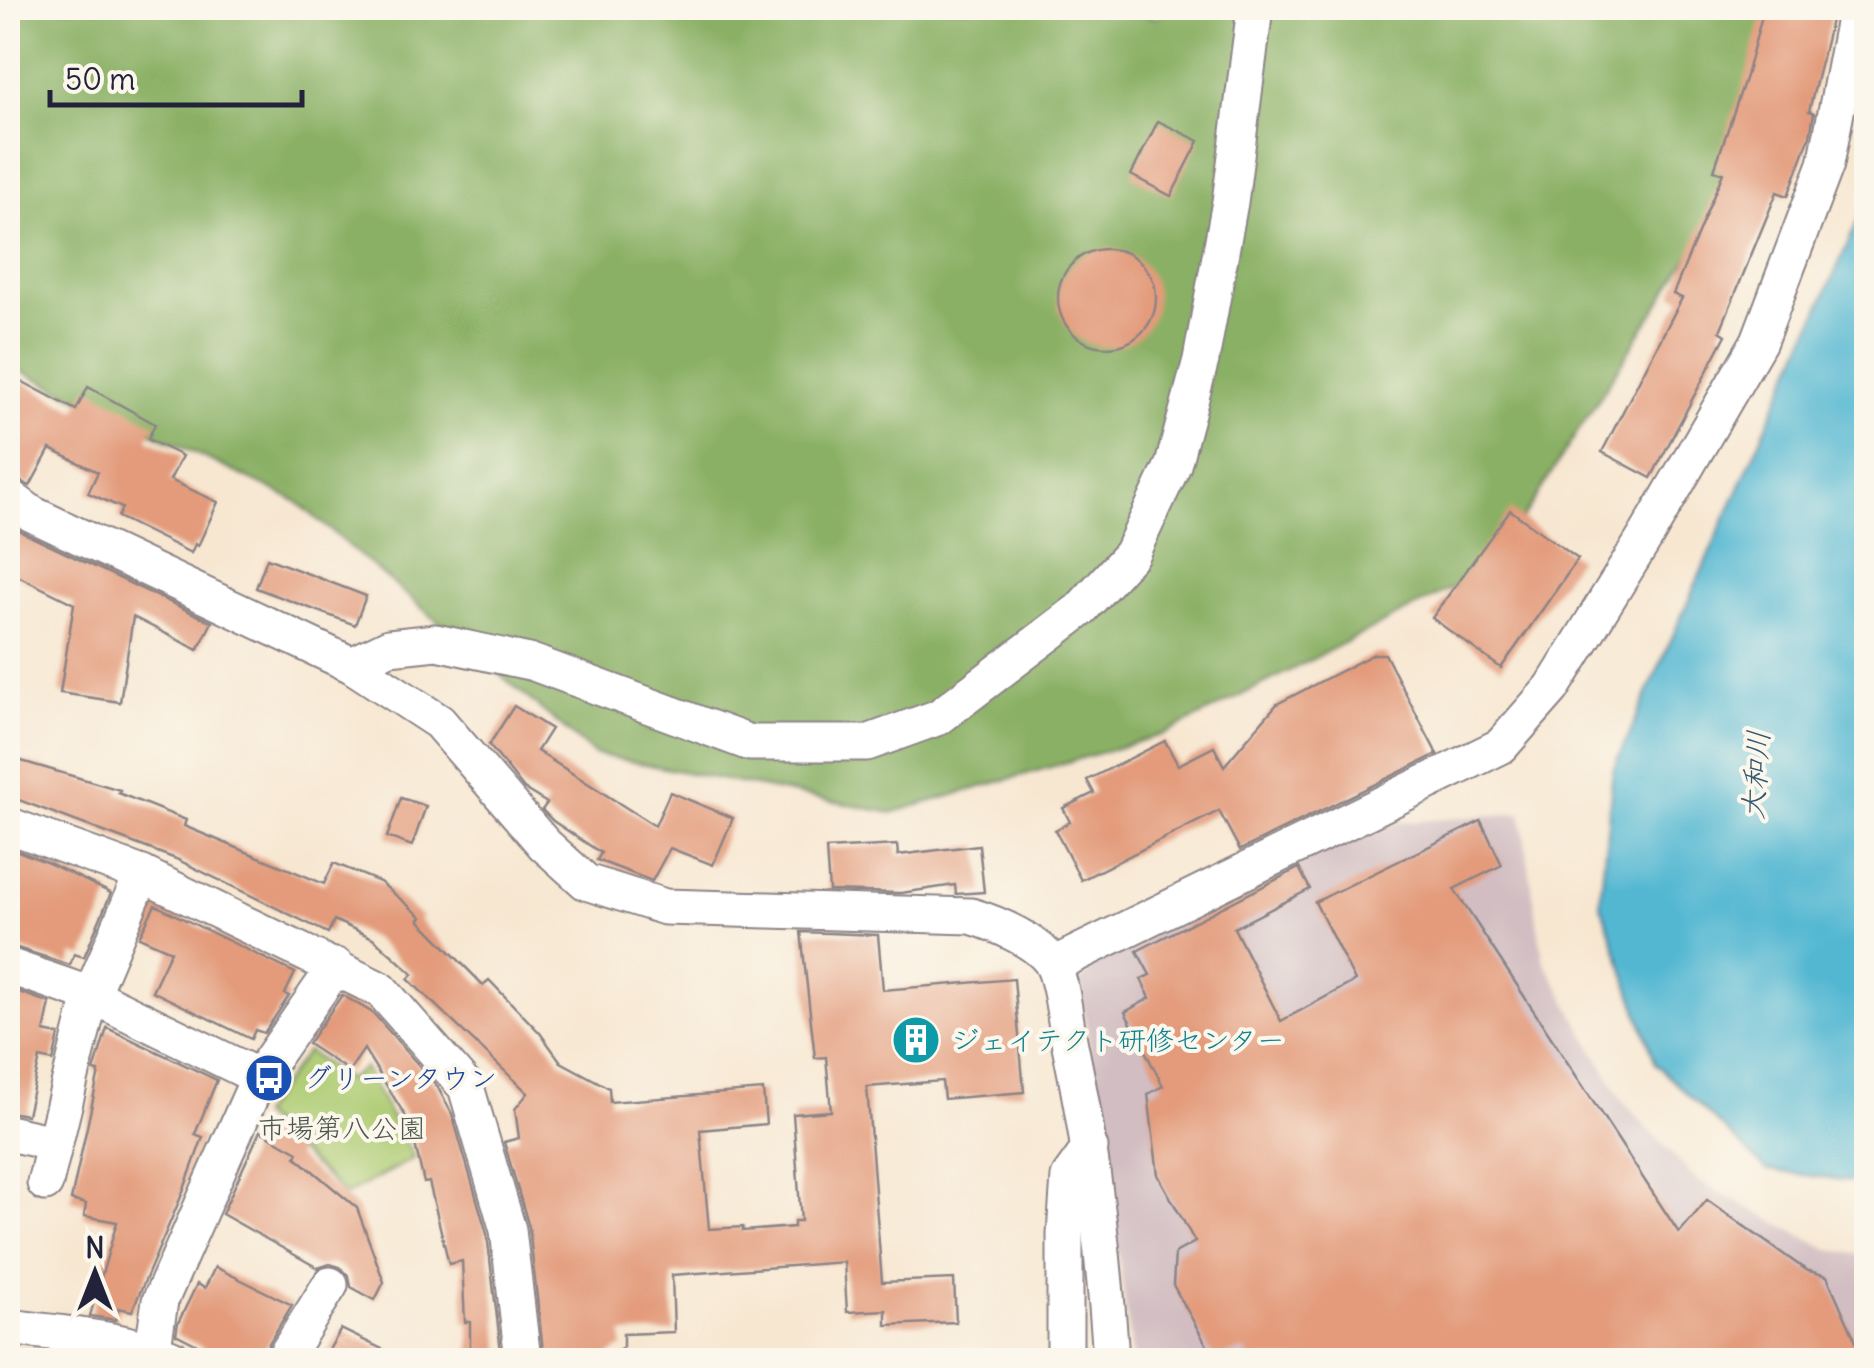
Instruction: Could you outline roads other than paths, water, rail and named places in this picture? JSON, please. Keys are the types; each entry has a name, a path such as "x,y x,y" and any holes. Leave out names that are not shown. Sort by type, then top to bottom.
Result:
{"street":[{"path":"352,665 389,647 436,642 534,663 750,742 867,742 939,718 1080,610 1130,554 1173,465 1201,360 1224,237 1255,8"},
{"path":"1053,964 1501,746 1552,688 1759,341 1826,164 1856,8"},
{"path":"8,496 32,514 352,665 439,722 544,844 586,882 665,907 971,916 996,923 1027,942 1053,964 1090,1148 1102,1230 1111,1360"},
{"path":"8,825 142,874 381,990 466,1087 508,1230 523,1360"},
{"path":"45,1183 91,995 142,874"},
{"path":"8,966 91,995 258,1077"},
{"path":"8,1328 65,1333 159,1356 160,1301 258,1077 336,966"},
{"path":"8,1132 54,1143"},
{"path":"1065,1360 1065,1234 1070,1178 1090,1148"},
{"path":"284,1360 330,1285"}],"water":[{"name":"大和川","path":"1866,203 1866,1183 1767,1170 1656,1064 1600,902 1613,770"}],"place":[{"name":"ジェイテクト研修センター","path":"916,1040"},
{"name":"グリーンタウン","path":"269,1078"}],"park label":[{"name":"市場第八公園","path":"342,1128"}]}
